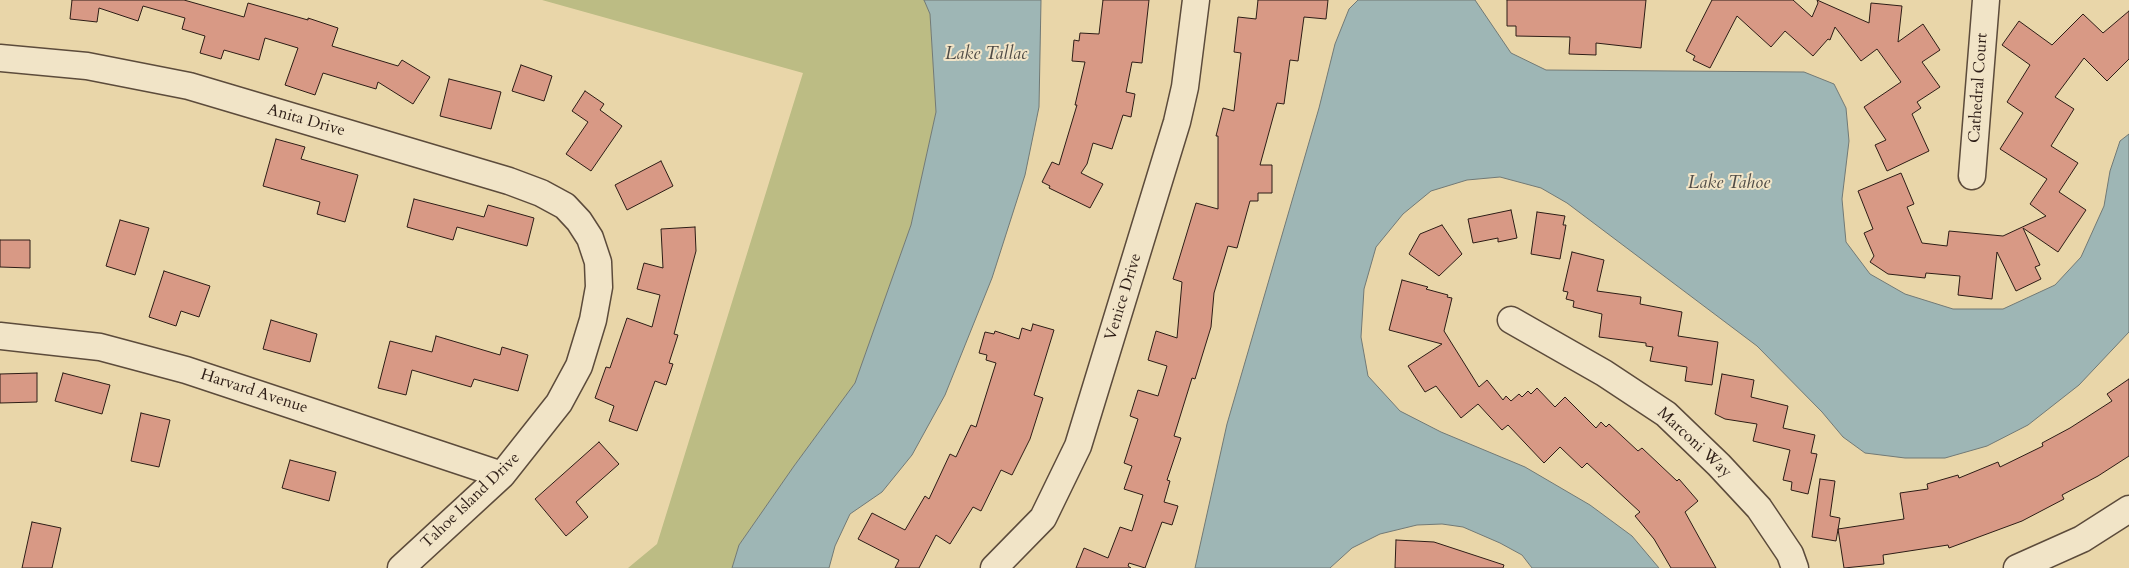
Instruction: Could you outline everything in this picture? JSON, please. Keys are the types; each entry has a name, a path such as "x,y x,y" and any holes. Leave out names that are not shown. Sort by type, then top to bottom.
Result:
{"street":[{"name":"Venice Drive","path":"994,568 1043,518 1078,446 1177,122 1185,87 1196,0"},
{"name":"Cathedral Court","path":"1972,176 1986,0"},
{"name":"Anita Drive","path":"0,58 87,66 189,86 510,181 541,193 565,206 579,221 590,238"},
{"name":"Tahoe Island Drive","path":"401,568 502,475 559,403 578,366 593,320 598,287 598,262 590,238"},
{"name":"Marconi Way","path":"1511,320 1604,373 1666,414 1720,465 1759,508 1790,554 1795,568"},
{"name":"Harvard Avenue","path":"0,336 100,347 186,370 502,475"},
{"path":"2017,568 2082,539 2129,509"}],"green space":[{"path":"542,0 924,0 930,14 936,112 911,225 855,383 739,545 732,568 628,568 657,544 803,73"}],"water":[{"name":"Lake Tallac","path":"924,0 1041,0 1039,107 1025,175 992,278 945,395 912,455 882,492 850,514 835,546 829,568 732,568 739,545 855,383 911,225 936,112 930,14"},
{"name":"Lake Tahoe","path":"1358,0 1475,0 1511,53 1546,70 1804,72 1834,84 1846,108 1849,141 1842,199 1846,242 1870,274 1905,294 1953,309 2003,309 2055,285 2081,257 2104,206 2110,171 2120,141 2129,134 2129,332 2079,385 2028,425 1987,446 1945,458 1905,458 1865,453 1843,437 1822,412 1757,346 1567,203 1541,188 1500,177 1467,180 1431,191 1403,214 1376,247 1364,289 1361,337 1368,376 1400,411 1441,432 1525,467 1590,505 1632,536 1659,568 1532,568 1522,555 1500,543 1463,527 1442,524 1417,525 1380,534 1352,548 1330,568 1195,568 1227,424 1319,108 1335,44 1349,9"}],"building":[{"path":"72,0 184,0 244,17 248,3 308,20 308,18 338,28 332,46 398,66 402,60 430,77 413,104 378,82 376,89 323,73 315,95 285,85 298,48 265,38 259,60 224,50 221,59 200,53 205,36 182,29 185,18 143,6 138,21 99,8 97,22 70,19"},
{"path":"1103,0 1149,0 1142,63 1132,62 1126,92 1135,94 1131,117 1123,115 1112,149 1093,143 1087,164 1081,173 1103,184 1090,208 1049,188 1050,186 1042,182 1052,162 1059,165 1077,105 1075,105 1085,62 1072,61 1074,40 1079,41 1080,33 1099,34"},
{"path":"1258,0 1328,0 1326,19 1304,17 1298,61 1290,60 1284,104 1277,103 1260,165 1272,165 1272,193 1258,193 1258,201 1250,201 1237,248 1228,246 1214,293 1211,327 1195,379 1192,378 1174,436 1181,438 1167,480 1170,481 1164,502 1178,506 1172,525 1162,522 1145,568 1129,563 1128,566 1131,568 1076,568 1084,548 1108,558 1120,527 1132,531 1143,495 1124,489 1132,466 1124,463 1138,419 1130,416 1138,390 1158,396 1167,366 1148,360 1156,331 1177,338 1182,282 1173,279 1196,203 1218,209 1218,136 1216,136 1223,108 1234,111 1241,53 1234,52 1238,17 1256,19"},
{"path":"1507,0 1646,0 1641,48 1596,43 1596,55 1569,54 1570,37 1516,36 1516,26 1507,26"},
{"path":"1712,0 1793,0 1812,17 1818,3 1817,0 1869,23 1871,3 1902,6 1898,42 1923,24 1940,50 1922,62 1940,87 1917,102 1921,108 1912,114 1929,151 1887,171 1875,145 1886,140 1864,107 1901,82 1877,49 1861,61 1835,27 1830,40 1828,39 1813,56 1785,31 1771,47 1737,16 1710,68 1693,60 1695,56 1686,51"},
{"path":"2129,11 2129,59 2107,81 2084,58 2055,97 2074,109 2051,146 2078,163 2059,192 2086,210 2058,252 2023,228 2040,265 2035,267 2041,279 2016,291 1997,252 1992,299 1958,295 1960,276 1926,273 1925,278 1888,274 1870,262 1874,256 1864,233 1873,229 1858,191 1901,173 1914,204 1907,207 1922,243 1947,246 1949,231 2003,236 2046,216 2030,204 2047,179 2000,149 2023,113 2007,102 2030,65 2002,45 2019,21 2052,45 2083,14 2103,33"},
{"path":"521,65 552,76 544,101 512,91"},
{"path":"449,79 501,92 491,129 440,116"},
{"path":"585,91 604,104 600,110 622,126 591,171 566,154 588,122 572,111"},
{"path":"276,139 305,147 301,159 358,175 345,222 317,214 320,202 263,186"},
{"path":"661,161 673,186 627,210 615,185"},
{"path":"414,199 484,217 488,205 534,218 527,246 457,227 453,240 407,227"},
{"path":"1511,210 1517,238 1498,242 1498,238 1473,243 1468,219"},
{"path":"1537,212 1565,216 1563,225 1566,225 1560,259 1531,254"},
{"path":"120,220 149,228 135,275 106,266"},
{"path":"1442,225 1462,254 1439,276 1409,254 1420,234"},
{"path":"695,227 696,251 674,334 678,335 669,363 673,364 666,385 655,381 637,431 609,421 614,406 595,398 606,367 610,368 627,318 652,327 660,295 637,289 644,263 663,268 661,229"},
{"path":"0,240 30,240 30,268 0,267"},
{"path":"1572,252 1604,260 1597,291 1641,297 1640,304 1682,312 1678,336 1718,342 1712,385 1685,381 1687,367 1650,361 1653,347 1646,346 1646,343 1599,337 1602,314 1573,307 1574,301 1566,299 1568,292 1563,291"},
{"path":"164,271 210,286 199,317 181,311 176,326 149,317"},
{"path":"1402,280 1428,287 1426,289 1448,295 1447,297 1452,298 1444,331 1479,387 1487,380 1503,400 1506,396 1511,401 1519,394 1522,397 1528,391 1531,394 1537,388 1555,407 1565,397 1596,428 1601,422 1606,427 1609,424 1638,451 1642,448 1677,481 1679,479 1698,501 1685,512 1716,568 1671,568 1654,539 1635,516 1640,512 1587,463 1582,468 1560,447 1544,463 1508,425 1502,430 1478,404 1461,418 1436,386 1425,392 1408,366 1442,344 1389,330"},
{"path":"271,320 317,334 310,362 263,349"},
{"path":"1033,324 1054,330 1034,395 1043,398 1030,439 1012,475 1001,470 981,511 973,507 950,544 936,535 919,568 895,568 899,560 858,539 872,513 905,530 925,496 929,499 950,454 956,457 971,425 976,427 996,363 986,360 987,355 979,353 985,332 994,334 995,331 1019,339 1022,328 1031,331"},
{"path":"436,336 500,355 502,347 528,355 518,391 474,379 471,387 412,370 406,395 378,388 390,341 432,352"},
{"path":"37,373 37,402 0,403 0,374"},
{"path":"63,373 110,385 102,414 55,401"},
{"path":"1722,374 1754,380 1751,397 1788,406 1783,428 1815,435 1811,453 1817,454 1808,494 1791,490 1792,482 1783,480 1790,450 1753,441 1757,424 1725,419 1715,414"},
{"path":"2129,379 2129,456 2098,476 2062,495 2064,499 2022,521 1949,548 1948,545 1883,555 1884,564 1844,568 1838,529 1904,519 1900,493 1928,489 1927,484 1958,475 1959,478 1998,462 2000,467 2043,446 2042,443 2070,428 2112,401 2107,394"},
{"path":"141,413 170,420 159,467 131,461"},
{"path":"599,442 619,464 576,502 588,517 566,536 535,499"},
{"path":"290,460 336,472 329,501 282,488"},
{"path":"1820,479 1835,481 1830,516 1840,518 1836,541 1812,537"},
{"path":"32,522 61,528 52,568 22,568"},
{"path":"1396,540 1434,542 1504,565 1503,568 1395,568"}]}
